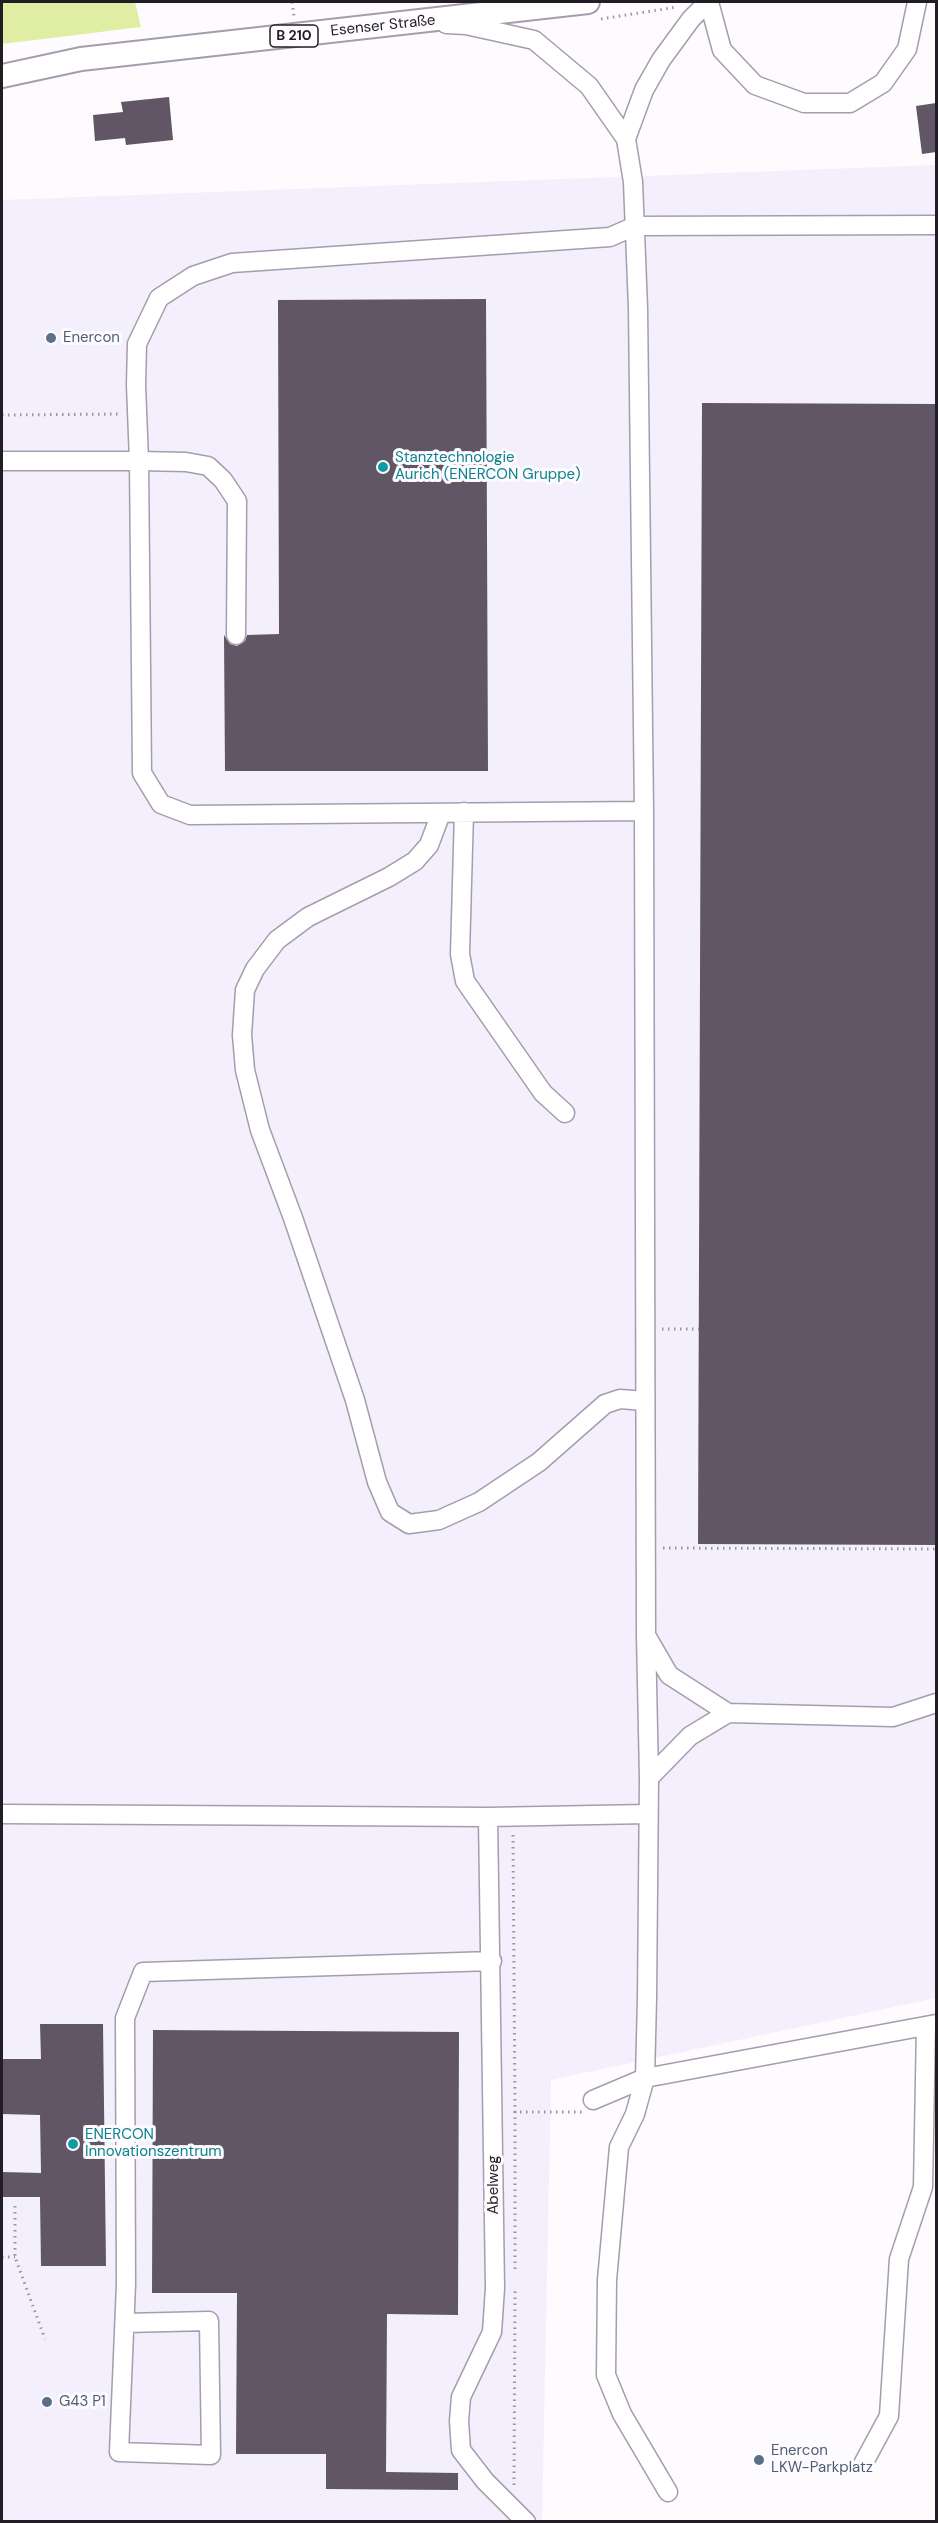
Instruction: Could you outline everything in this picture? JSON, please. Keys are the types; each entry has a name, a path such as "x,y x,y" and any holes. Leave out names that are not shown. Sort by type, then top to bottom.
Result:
{"main road":[{"name":"Esenser Straße","path":"2,76 81,59 588,2"}],"street":[{"path":"626,139 644,90 660,60 691,19 709,2 722,50 755,85 804,104 850,103 883,83 907,49 917,2"},
{"path":"412,23 466,25 534,40 589,86 626,139 633,182 638,308 645,811 645,1401 649,1778 645,2078 635,2114 619,2147 607,2280 606,2375 622,2414 668,2493"},
{"path":"645,811 190,815 161,804 142,773 137,414 137,344 159,298 193,276 232,263 610,237 635,226 936,225"},
{"path":"2,461 139,461 208,465 223,480 237,501 236,635"},
{"path":"441,813 429,845 415,861 389,877 308,917 277,940 255,969 245,990 242,1035 245,1070 260,1130 294,1218 355,1400 377,1482 390,1512 409,1524 440,1520 479,1502 539,1462 605,1404 620,1399 645,1401"},
{"path":"464,813 460,954 465,981 543,1093 564,1113"},
{"path":"646,1635 669,1675 728,1713 893,1718 936,1703"},
{"path":"649,1778 690,1736 728,1713"},
{"path":"2,1814 488,1817 647,1814"},
{"name":"Abelweg","path":"488,1817 492,1961 495,2277 492,2332 461,2397 459,2421 461,2450 520,2516"},
{"path":"125,2323 209,2321 211,2455 119,2452 125,2323 125,2018 143,1972 492,1961"},
{"path":"593,2100 645,2078 931,2025 923,2187 899,2259 889,2416 863,2464"}],"path":[{"path":"2,415 137,414"},
{"path":"645,1329 699,1329"},
{"path":"646,1547 936,1549"},
{"path":"513,1816 515,2276"},
{"path":"515,2112 580,2114 593,2100"},
{"path":"15,2206 15,2257 45,2339"},
{"path":"2,2257 15,2257"},
{"path":"515,2288 520,2516"}],"shaded area":[{"path":"936,165 936,1998 551,2080 542,2521 2,2521 2,200"}],"green space":[{"path":"2,2 135,2 141,27 2,44"}],"building":[{"path":"169,97 173,140 126,145 125,138 95,141 93,115 123,112 121,102"},
{"path":"936,103 936,152 922,154 916,106"},
{"name":"Stanztechnologie Aurich (ENERCON Gruppe)","path":"486,299 488,771 225,771 224,635 230,644 237,646 245,641 247,635 279,634 278,300"},
{"path":"702,403 936,404 936,1545 698,1544"},
{"name":"ENERCON Innovationszentrum","path":"40,2024 103,2024 106,2266 41,2266 40,2197 2,2197 2,2172 41,2173 40,2115 2,2114 2,2059 41,2059"},
{"path":"153,2030 459,2032 458,2315 387,2314 386,2472 458,2473 458,2490 326,2489 326,2454 236,2454 237,2293 152,2293"}],"place":[{"name":"Enercon","path":"51,338"},
{"name":"Stanztechnologie Aurich (ENERCON Gruppe)","path":"383,467"},
{"name":"ENERCON Innovationszentrum","path":"73,2144"},
{"name":"G43 P1","path":"47,2402"},
{"name":"Enercon LKW-Parkplatz","path":"759,2460"}]}
